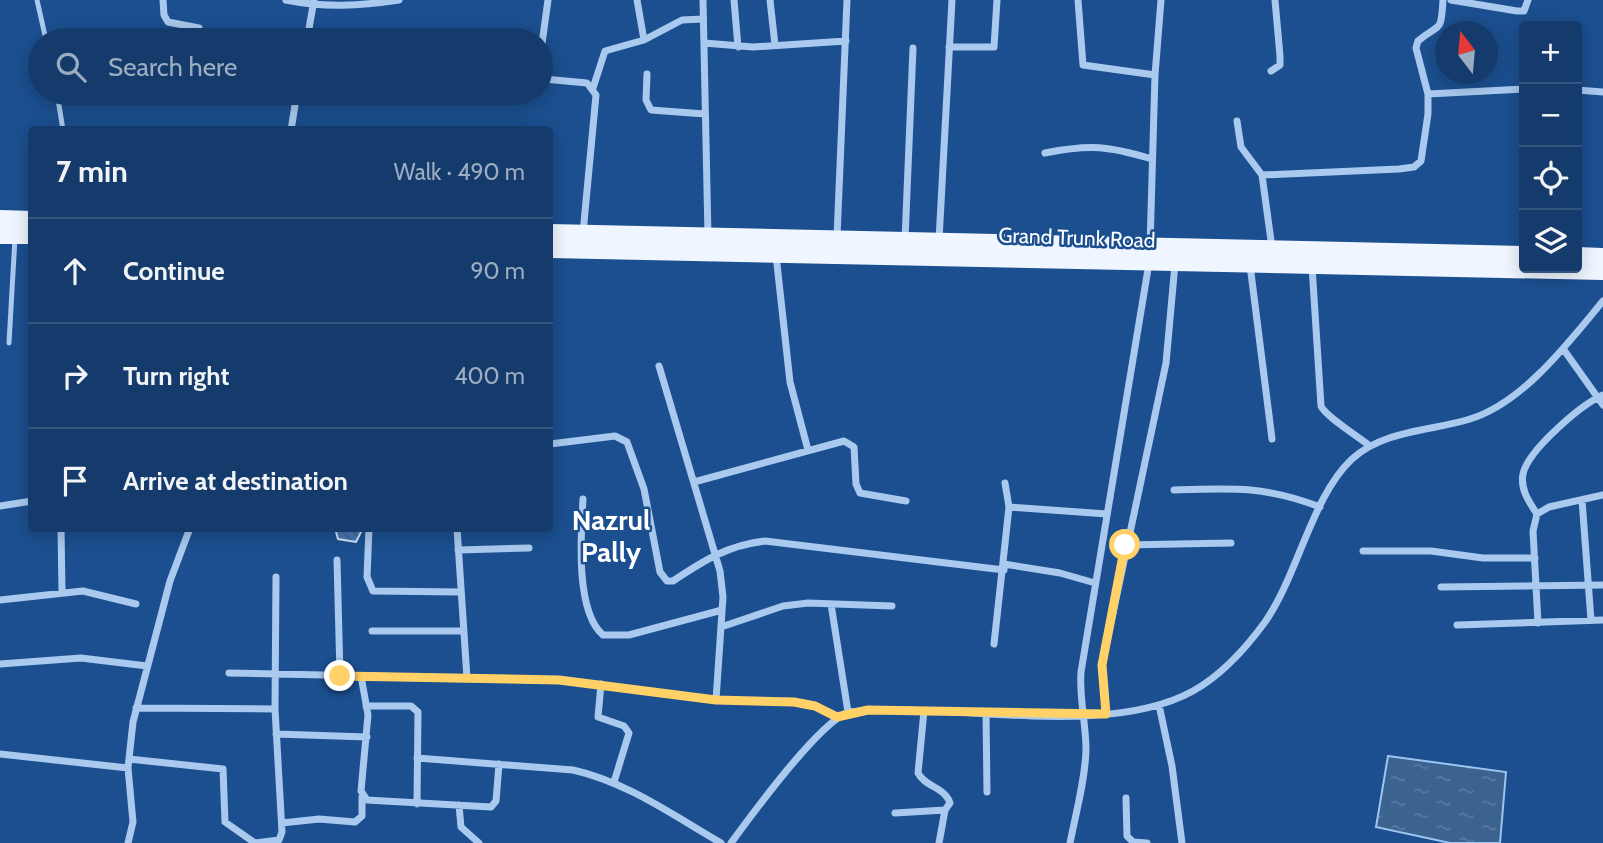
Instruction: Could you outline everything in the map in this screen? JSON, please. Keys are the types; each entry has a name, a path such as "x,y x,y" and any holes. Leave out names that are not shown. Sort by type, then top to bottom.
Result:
{"main road":[{"path":"0,219 28,220"},
{"name":"Grand Trunk Road","path":"553,233 939,242 1149,255 1175,264 1603,271"},
{"name":"Grand Trunk Road","path":"553,249 1149,255 1272,249 1519,255"},
{"path":"1582,257 1603,257"}],"street":[{"path":"163,0 164,15 168,22 199,28"},
{"path":"286,0 352,7 399,0"},
{"path":"544,28 548,0"},
{"path":"637,0 644,40"},
{"path":"703,0 708,236"},
{"path":"734,0 738,47"},
{"path":"770,0 775,45"},
{"path":"837,239 847,0"},
{"path":"939,242 952,0"},
{"path":"949,47 994,47 997,0"},
{"path":"1078,0 1083,65 1155,75"},
{"path":"1070,843 1084,774 1086,747 1081,672 1149,255 1155,75 1161,0"},
{"path":"1271,71 1280,65 1275,0"},
{"path":"1262,175 1414,167 1421,161 1427,94 1416,48 1418,41 1437,31 1441,25 1443,0"},
{"path":"1451,0 1517,11 1524,10 1528,0"},
{"path":"309,28 314,3"},
{"path":"593,88 605,51 644,40 682,20 704,19"},
{"path":"704,43 738,47 846,41"},
{"path":"905,241 912,48"},
{"path":"647,74 646,100 651,110 705,114"},
{"path":"553,80 587,83 596,95 583,234"},
{"path":"1427,94 1519,89"},
{"path":"1582,90 1603,92"},
{"path":"292,126 295,105"},
{"path":"1237,121 1241,147 1262,175 1272,249"},
{"path":"1045,153 1082,146 1107,146 1152,159"},
{"path":"776,252 790,382 808,450"},
{"path":"1106,714 1102,665 1125,545 1166,363 1175,264"},
{"path":"1250,265 1272,439"},
{"path":"1312,266 1321,406 1328,417 1349,428 1370,446"},
{"path":"731,843 759,804 837,717 848,712 924,711 1083,716 1159,705 1194,691 1230,664 1266,621 1337,476 1370,446 1410,432 1471,419 1490,411 1564,349 1603,301"},
{"path":"1564,349 1601,396 1603,405"},
{"path":"659,366 716,553 722,610 716,700"},
{"path":"1537,513 1523,487 1526,464 1569,417 1601,396"},
{"path":"553,444 615,436 627,442 644,489 663,578 673,581 716,553 740,544 790,541 1060,573 1095,583"},
{"path":"694,482 837,442 850,443 856,455 856,489 860,493 906,501"},
{"path":"993,644 1009,507 1006,483"},
{"path":"1174,490 1242,488 1272,491 1320,507"},
{"path":"1538,623 1533,521 1537,513 1549,507 1603,495"},
{"path":"583,499 581,546 586,596 596,629 603,635 629,635 722,610"},
{"path":"1582,500 1591,620"},
{"path":"0,506 28,502"},
{"path":"1009,507 1107,514"},
{"path":"61,532 62,592"},
{"path":"128,843 133,822 129,763 136,708 170,581 188,532"},
{"path":"369,532 367,577 373,591 460,592"},
{"path":"457,532 467,678"},
{"path":"1125,545 1231,543"},
{"path":"458,550 528,548"},
{"path":"1363,551 1431,551 1483,558 1535,558"},
{"path":"337,559 340,676"},
{"path":"0,754 223,769 225,822 255,843 279,840 282,824 275,709 276,577"},
{"path":"1441,587 1536,588 1603,585"},
{"path":"0,600 83,591 136,604"},
{"path":"831,604 848,712"},
{"path":"721,627 783,606 892,606"},
{"path":"1457,625 1603,620"},
{"path":"372,631 463,631"},
{"path":"0,664 81,658 147,666"},
{"path":"229,673 601,684 716,700 794,702 815,706 837,717"},
{"path":"282,824 319,819 355,822 362,816 367,737 366,706 360,676"},
{"path":"601,684 598,717 624,726 629,733 614,782"},
{"path":"1159,705 1172,766 1181,843"},
{"path":"366,706 416,707 419,722 417,804"},
{"path":"136,708 275,709"},
{"path":"895,813 944,810 949,807 949,798 921,779 918,773 924,711"},
{"path":"986,713 987,792"},
{"path":"276,734 367,737"},
{"path":"417,758 573,770 614,782 722,843"},
{"path":"362,797 374,801 417,804 494,805 499,764"},
{"path":"1126,798 1127,836 1133,842 1147,843"},
{"path":"459,805 461,827 480,843"},
{"path":"939,843 944,810"}],"lane":[{"path":"37,0 43,28"},
{"path":"59,105 62,126"},
{"path":"9,343 16,235"}],"water":[{"path":"1388,756 1506,772 1500,843 1450,843 1376,827"}],"building":[{"path":"336,532 361,532 356,542 338,539"}],"district":[{"name":"Nazrul Pally","path":"611,536"}],"route":[{"path":"340,676 559,680 648,689 716,700 794,702 815,706 837,717 848,712 868,710 1083,716 1106,714 1102,665 1125,545"}]}
